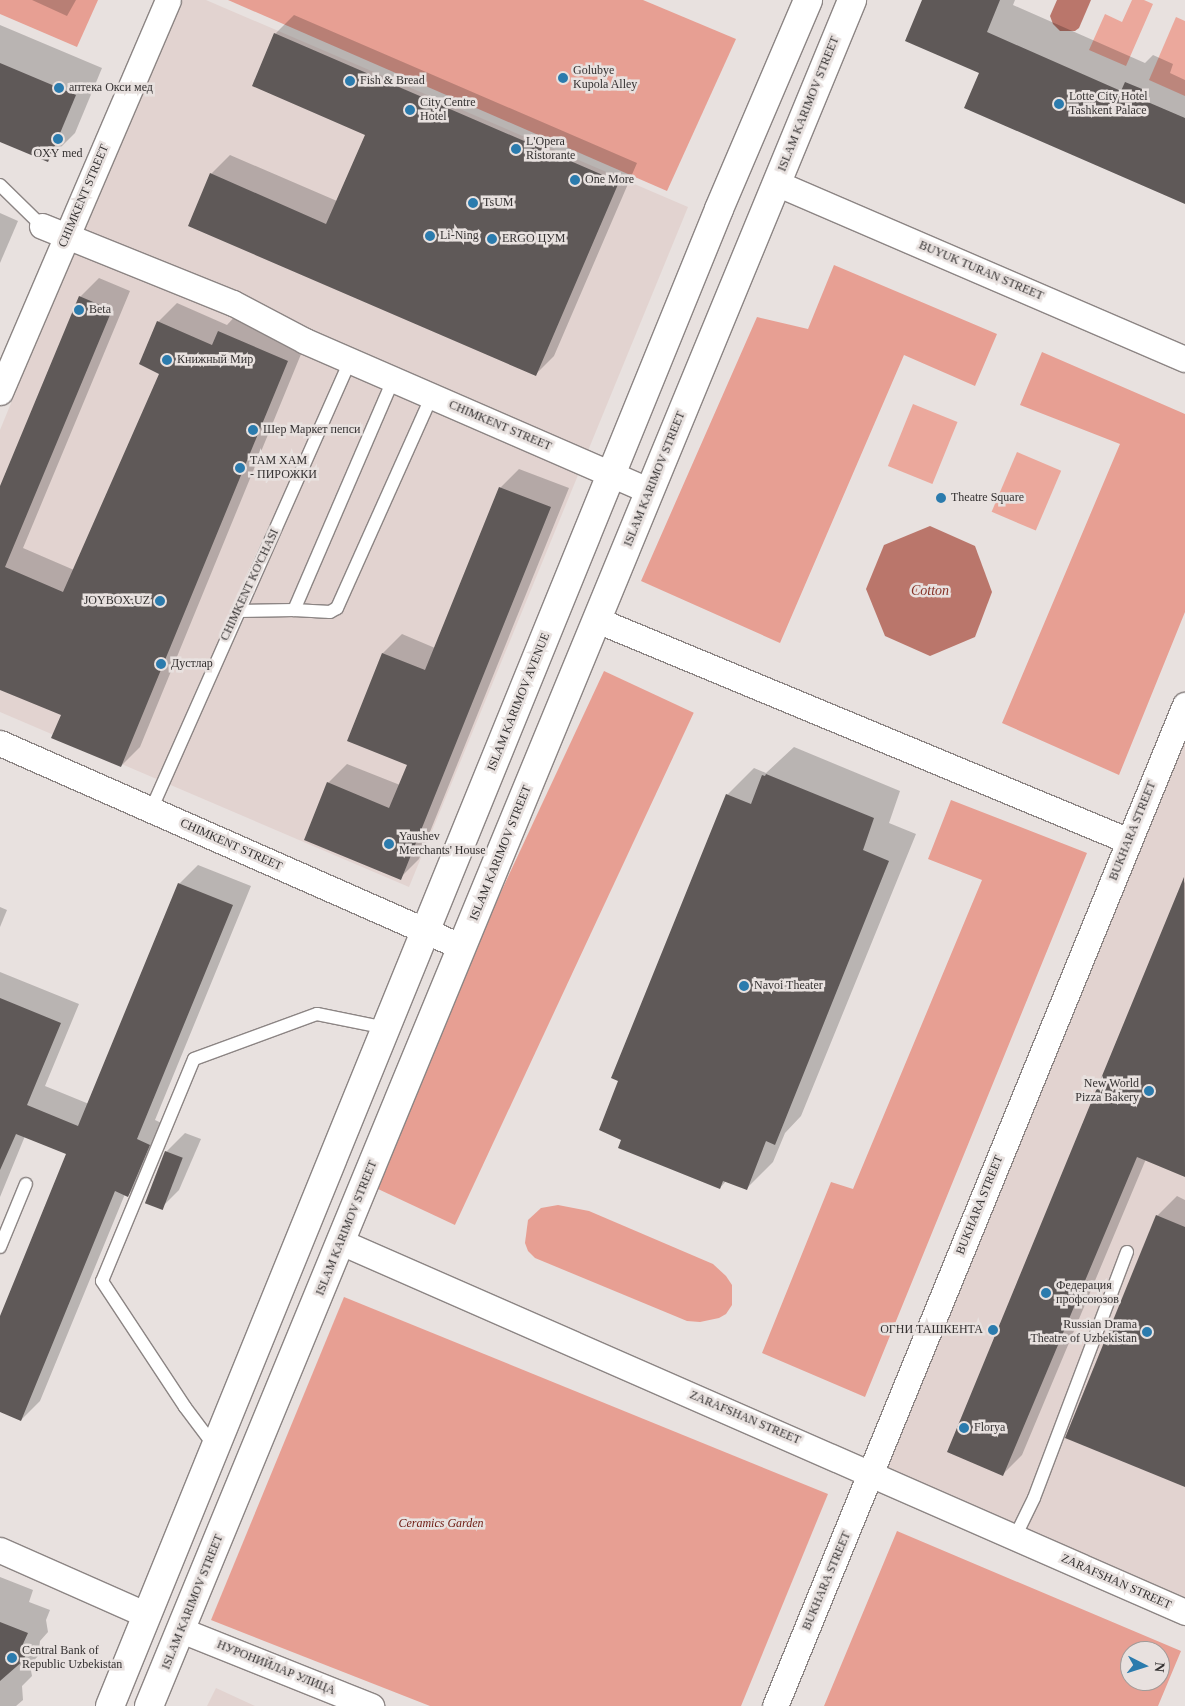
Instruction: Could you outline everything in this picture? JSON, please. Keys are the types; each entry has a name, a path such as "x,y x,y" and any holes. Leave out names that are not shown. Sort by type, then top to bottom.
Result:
{"main road":[{"path":"612,474 719,209 808,0"},
{"name":"ISLAM KARIMOV STREET","path":"149,1706 852,0"},
{"name":"ISLAM KARIMOV AVENUE","path":"426,931 612,474"},
{"path":"110,1706 426,931"},
{"name":"ZARAFSHAN STREET","path":"305,1227 341,1242"}],"street":[{"name":"CHIMKENT STREET","path":"0,392 168,0"},
{"name":"BUYUK TURAN STREET","path":"776,183 1185,359"},
{"name":"CHIMKENT STREET","path":"42,226 232,303 350,361 650,491"},
{"path":"597,620 1128,841"},
{"name":"BUKHARA STREET","path":"775,1706 1185,705"},
{"name":"CHIMKENT STREET","path":"0,744 462,947"},
{"name":"ZARAFSHAN STREET","path":"341,1242 1185,1612"},
{"path":"0,1550 147,1615"},
{"name":"НУРОНИЙЛАР УЛИЦА","path":"181,1630 371,1706"}],"lane":[{"path":"0,185 42,226"},
{"name":"CHIMKENT KO'CHASI","path":"151,810 238,611 305,467 350,361"},
{"path":"294,610 393,380"},
{"path":"238,611 294,610 330,612 337,608 432,396"},
{"path":"216,1447 185,1406 102,1281 194,1059 316,1014 386,1028"},
{"path":"0,1247 26,1184"},
{"path":"1015,1537 1034,1498 1126,1252"}],"shaded area":[{"path":"176,0 206,0 688,207 409,887 0,712 0,430"},
{"path":"1132,0 1144,0 1153,4 1126,66 1089,50 1105,14 1122,22"},
{"path":"1176,17 1185,21 1185,96 1149,80"},
{"path":"913,404 958,422 932,484 888,466"},
{"path":"1017,452 1061,471 1036,531 992,512"},
{"path":"1185,705 1185,1612 871,1473"},
{"path":"216,1688 255,1706 207,1706"}],"green space":[{"path":"0,0 98,0 77,47 0,14"},
{"name":"Golubye Kupola Alley","path":"228,0 643,0 736,39 667,191"},
{"path":"834,265 997,334 975,386 904,355 780,643 641,581 757,317 808,329"},
{"path":"1042,352 1185,414 1185,612 1119,775 1002,723 1120,444 1020,405"},
{"path":"604,671 694,713 455,1225 365,1183"},
{"path":"951,800 1087,853 865,1397 762,1353 831,1182 853,1189 982,880 928,859"},
{"path":"558,1205 589,1211 713,1264 726,1276 732,1285 732,1305 726,1314 719,1318 700,1322 687,1321 535,1258 528,1251 525,1243 528,1220 541,1208"},
{"name":"Ceramics Garden","path":"344,1297 828,1494 741,1706 430,1706 211,1620"},
{"path":"897,1531 1157,1641 1120,1641 1120,1691 1164,1691 1158,1706 824,1706"},
{"path":"1170,1646 1181,1651 1170,1677"}],"water":[{"path":"1057,0 1091,0 1079,28 1075,31 1060,31 1053,24 1050,16"},
{"name":"Cotton","path":"930,526 975,546 992,592 975,637 930,656 885,636 866,589 884,545"}],"building":[{"name":"Lotte City Hotel Tashkent Palace","path":"922,0 1000,0 987,32 1121,91 1125,82 1147,91 1143,100 1185,118 1185,204 964,108 979,73 905,41"},
{"name":"TsUM","path":"274,33 619,182 536,376 188,226 210,173 326,224 365,135 252,86"},
{"path":"0,63 76,95 48,162 0,142"},
{"path":"79,296 112,310 5,567 63,592 159,374 139,364 157,321 212,345 218,331 288,361 121,767 51,738 61,715 0,690 0,486"},
{"path":"499,487 551,507 401,880 304,840 327,782 389,808 407,765 347,741 382,653 425,670"},
{"name":"Navoi Theater","path":"766,774 874,818 863,850 889,861 775,1145 766,1141 747,1190 723,1181 720,1189 618,1148 621,1140 599,1130 618,1081 611,1078 726,794 751,804 762,775 765,776"},
{"name":"Федерация профсоюзов","path":"1184,877 1185,1177 1137,1157 1003,1476 947,1452"},
{"path":"178,883 233,905 137,1139 150,1145 128,1197 115,1191 21,1421 0,1412 0,1316 66,1154 16,1134 0,1170 0,998 61,1023 27,1105 78,1126"},
{"path":"165,1151 183,1158 163,1210 145,1203"},
{"name":"Russian Drama Theatre of Uzbekistan","path":"1156,1215 1185,1227 1185,1487 1065,1438"},
{"name":"Central Bank of Republic Uzbekistan","path":"0,1622 28,1633 23,1644 26,1653 24,1660 0,1681"}],"place":[{"name":"Golubye Kupola Alley","path":"563,78"},
{"name":"Fish & Bread","path":"350,81"},
{"name":"аптека Окси мед","path":"59,88"},
{"name":"Lotte City Hotel Tashkent Palace","path":"1059,104"},
{"name":"City Centre Hotel","path":"410,110"},
{"name":"OXY med","path":"58,139"},
{"name":"L'Opera Ristorante","path":"516,149"},
{"name":"One More","path":"575,180"},
{"name":"TsUM","path":"473,203"},
{"name":"Li-Ning","path":"430,236"},
{"name":"ERGO ЦУМ","path":"492,239"},
{"name":"Beta","path":"79,310"},
{"name":"Книжный Мир","path":"167,360"},
{"name":"Шер Маркет пепси","path":"253,430"},
{"name":"ТАМ ХАМ - ПИРОЖКИ","path":"240,468"},
{"name":"Theatre Square","path":"941,498"},
{"name":"JOYBOX.UZ","path":"160,601"},
{"name":"Дустлар","path":"161,664"},
{"name":"Yaushev Merchants' House","path":"389,844"},
{"name":"Navoi Theater","path":"744,986"},
{"name":"New World Pizza Bakery","path":"1149,1091"},
{"name":"Федерация профсоюзов","path":"1046,1293"},
{"name":"ОГНИ ТАШКЕНТА","path":"993,1330"},
{"name":"Russian Drama Theatre of Uzbekistan","path":"1147,1332"},
{"name":"Florya","path":"964,1428"},
{"name":"Central Bank of Republic Uzbekistan","path":"12,1658"}]}
